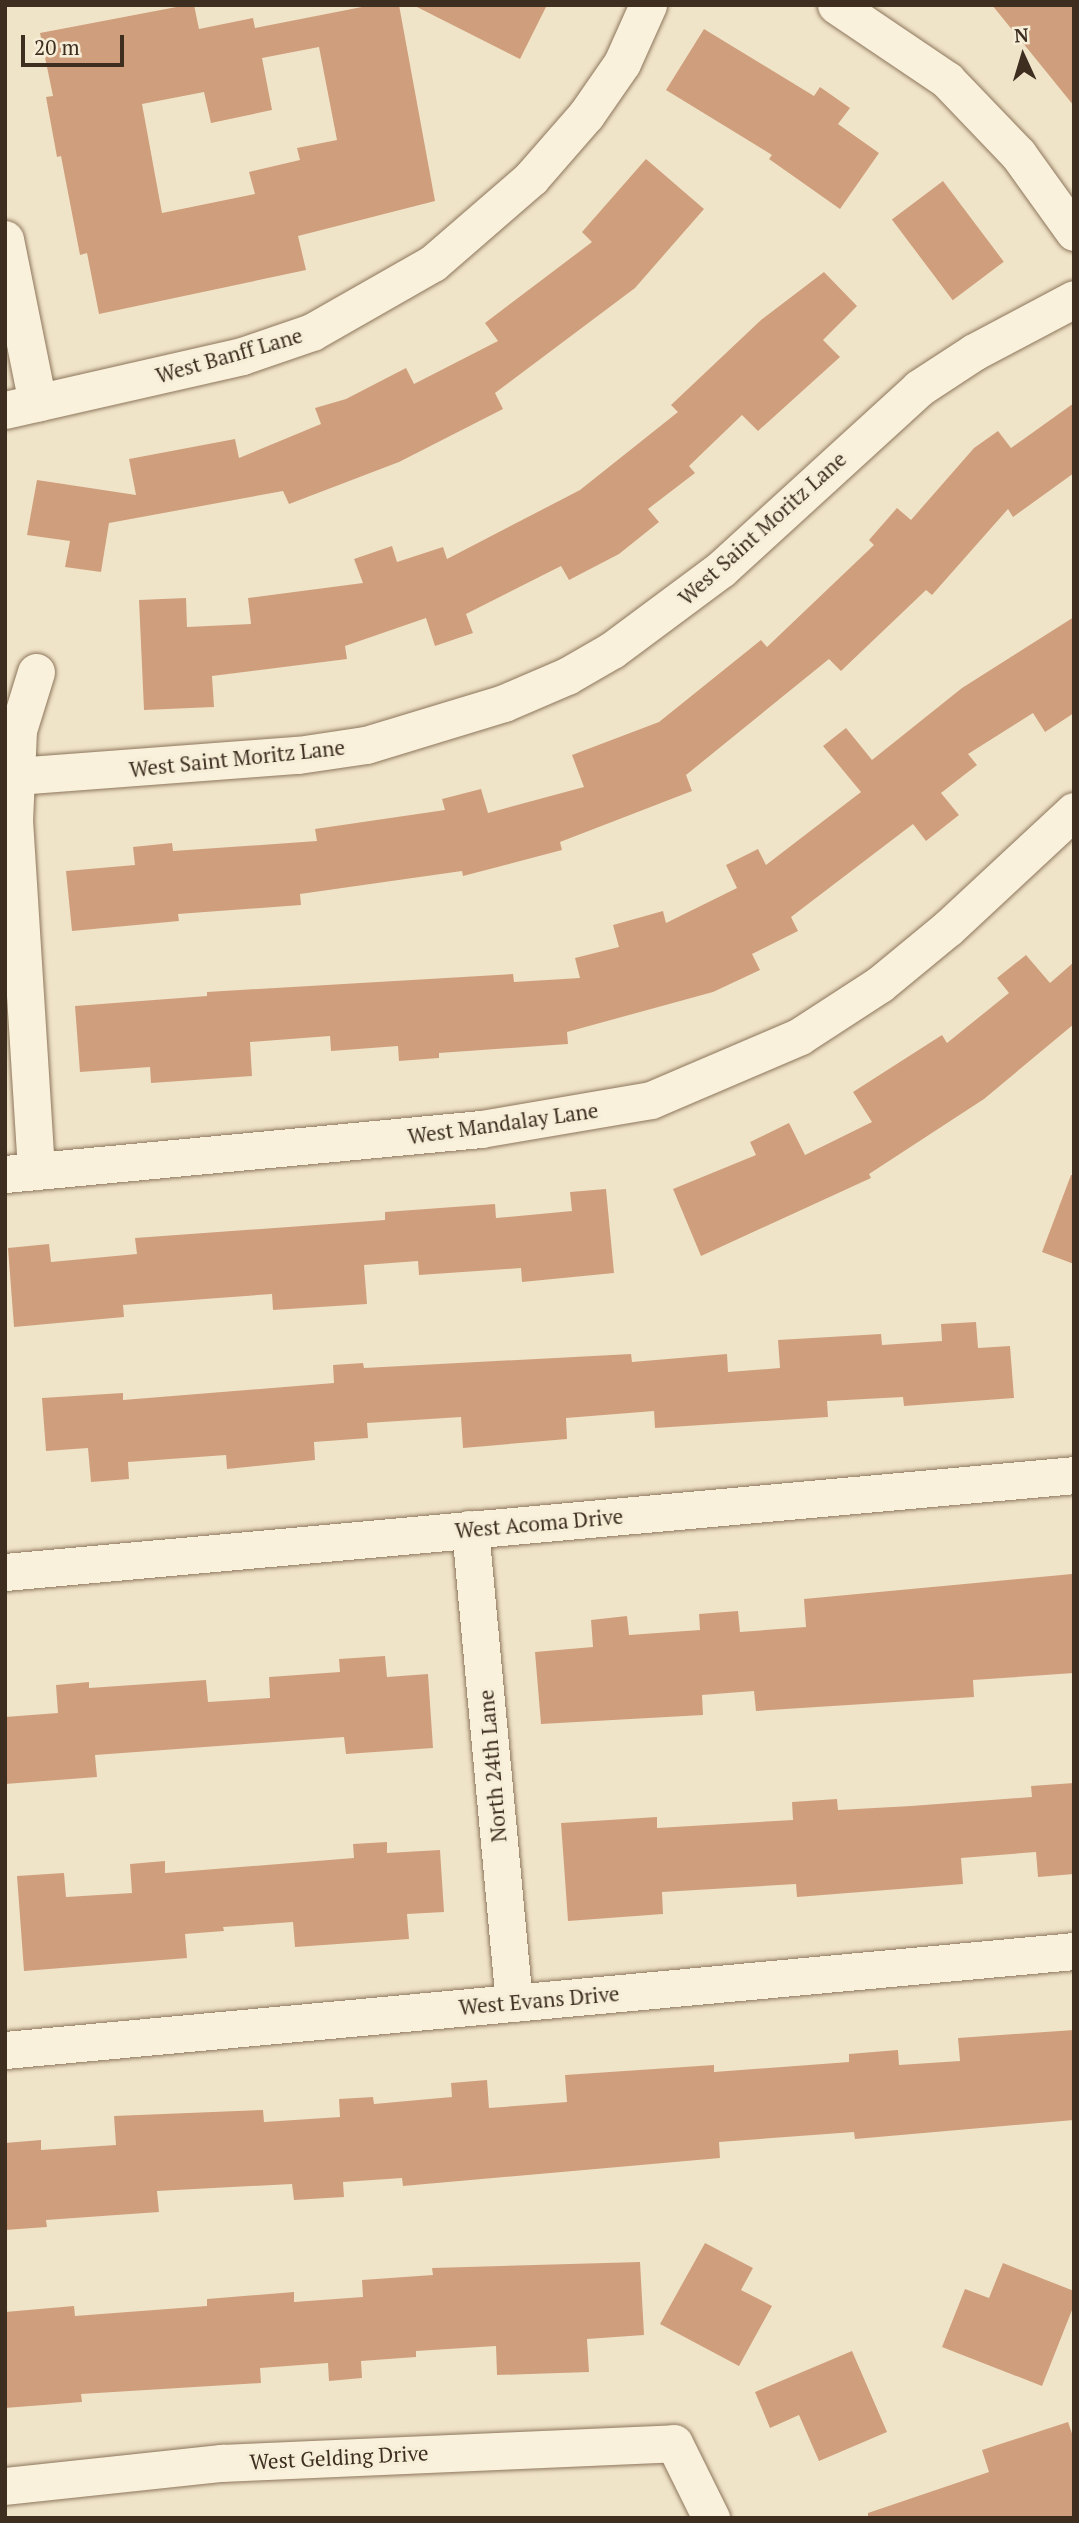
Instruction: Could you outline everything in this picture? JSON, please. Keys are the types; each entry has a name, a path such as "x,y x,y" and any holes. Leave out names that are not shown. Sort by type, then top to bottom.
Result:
{"street":[{"name":"West Banff Lane","path":"22,407 242,356 312,332 433,263 531,178 586,115 622,63 648,5"},
{"path":"836,5 947,80 1018,154 1074,232"},
{"path":"5,240 22,407"},
{"name":"West Saint Moritz Lane","path":"16,776 298,755 366,745 437,726 567,676 612,650 721,569 919,388 974,352 1074,299"},
{"path":"21,1173 14,820 18,730 36,672"},
{"name":"West Mandalay Lane","path":"21,1173 481,1129 651,1100 800,1035 880,984 1074,811"},
{"name":"West Acoma Drive","path":"5,1572 1074,1475"},
{"name":"North 24th Lane","path":"470,1529 514,2003"},
{"name":"West Evans Drive","path":"5,2050 1074,1951"},
{"name":"West Gelding Drive","path":"5,2486 235,2462 674,2443 710,2518"}],"building":[{"path":"187,5 194,5 199,29 253,18 255,28 372,5 399,5 435,201 298,236 306,270 99,314 87,253 80,255 61,156 57,157 46,97 53,96 40,33","holes":["319,47 337,140 297,148 300,160 249,172 255,194 162,213 142,104 204,92 211,123 272,110 262,58"]},
{"path":"413,5 547,5 520,59"},
{"path":"992,5 1074,5 1074,106"},
{"path":"704,29 814,96 820,87 850,108 838,124 879,153 840,209 769,159 772,155 666,90"},
{"path":"646,159 704,209 635,288 495,393 503,409 399,462 289,504 283,491 109,523 101,572 65,567 70,541 27,535 37,480 136,495 129,459 235,439 239,458 321,424 315,408 346,399 406,368 414,384 498,341 485,323 592,242 582,232"},
{"path":"943,181 1004,262 953,300 892,220"},
{"path":"824,272 857,306 823,340 840,357 758,431 742,415 689,466 695,473 648,509 659,522 619,554 569,580 561,566 466,614 473,633 435,646 426,618 345,646 347,659 212,676 214,707 144,710 139,600 186,598 187,627 251,624 248,598 363,583 354,559 392,546 397,562 443,547 447,559 580,490 678,412 671,405 761,320"},
{"path":"1074,403 1074,473 1013,517 1008,509 932,595 926,590 841,671 829,659 686,775 692,791 560,842 562,850 463,876 462,871 300,894 301,905 178,914 179,921 72,931 66,871 135,865 133,847 172,843 173,851 317,841 315,829 445,810 442,799 481,789 488,813 584,787 572,755 659,722 761,640 767,647 874,545 869,540 897,508 911,520 974,448 998,431 1011,448"},
{"path":"1074,617 1074,713 1045,732 1033,713 968,754 977,765 941,793 959,815 926,841 913,824 791,917 798,931 752,954 760,970 713,992 567,1032 568,1044 439,1053 439,1058 399,1061 398,1046 331,1051 330,1036 250,1042 252,1076 151,1083 150,1067 80,1072 75,1006 207,996 207,992 513,974 514,982 580,978 575,958 619,947 613,925 663,911 666,923 737,888 726,865 758,849 766,865 861,792 823,746 846,728 872,760 962,688"},
{"path":"1026,955 1050,983 1074,962 1074,1024 984,1099 869,1174 871,1178 701,1256 673,1189 756,1155 750,1142 789,1123 805,1155 872,1122 853,1092 942,1035 947,1043 1009,993 997,978"},
{"path":"1071,1175 1074,1175 1074,1264 1042,1252"},
{"path":"606,1189 614,1273 522,1282 521,1268 419,1275 418,1261 364,1265 367,1304 273,1310 272,1294 123,1305 124,1317 14,1327 8,1248 49,1244 51,1262 137,1254 135,1238 385,1220 385,1212 495,1204 496,1218 572,1211 570,1192"},
{"path":"976,1322 978,1348 1010,1346 1014,1398 904,1406 903,1397 827,1401 828,1417 655,1428 654,1411 566,1418 567,1439 463,1448 461,1417 367,1423 368,1438 314,1442 315,1460 227,1469 226,1455 128,1462 129,1479 91,1482 88,1448 46,1451 42,1398 123,1393 123,1400 334,1383 333,1365 363,1363 364,1368 631,1354 632,1362 727,1354 728,1372 780,1368 778,1340 881,1334 882,1345 942,1341 941,1324"},
{"path":"1072,1574 1074,1673 973,1680 974,1697 756,1711 754,1691 702,1695 703,1715 541,1724 535,1652 593,1647 591,1620 627,1616 629,1635 700,1630 699,1614 738,1611 740,1632 806,1627 804,1599"},
{"path":"385,1656 387,1677 428,1674 433,1748 346,1754 344,1737 95,1755 97,1777 5,1784 5,1717 58,1713 56,1685 89,1682 89,1688 206,1680 208,1702 270,1698 269,1677 340,1672 339,1659"},
{"path":"1074,1783 1074,1874 1038,1877 1036,1852 961,1858 963,1884 797,1897 796,1884 662,1892 663,1914 568,1921 561,1823 657,1817 657,1828 793,1820 792,1802 837,1799 838,1810 911,1806 1032,1797 1031,1786"},
{"path":"387,1842 387,1853 440,1850 444,1912 407,1914 409,1939 295,1947 293,1922 223,1927 224,1931 185,1934 187,1958 24,1971 17,1876 64,1873 66,1897 132,1893 130,1864 165,1861 165,1873 354,1858 353,1844"},
{"path":"1074,2030 1074,2120 855,2139 854,2132 719,2142 720,2158 403,2186 402,2178 343,2182 344,2197 294,2200 292,2184 157,2191 159,2212 46,2220 47,2227 5,2230 5,2143 41,2140 41,2150 116,2145 114,2116 263,2110 264,2122 340,2117 339,2099 373,2097 374,2104 452,2097 451,2083 487,2080 489,2108 567,2102 565,2075 714,2065 714,2072 849,2062 849,2054 898,2050 899,2065 960,2061 958,2038"},
{"path":"705,2243 753,2268 741,2290 772,2306 739,2366 660,2324"},
{"path":"640,2262 644,2335 587,2339 589,2372 497,2375 496,2346 416,2351 416,2357 361,2361 362,2378 329,2381 328,2363 260,2368 261,2383 81,2394 82,2402 5,2408 5,2312 74,2306 75,2316 207,2306 207,2299 294,2292 294,2302 363,2297 362,2280 433,2275 432,2268"},
{"path":"1003,2263 1074,2291 1074,2305 1042,2386 942,2347 965,2289 989,2298"},
{"path":"852,2351 887,2432 819,2461 799,2415 770,2428 755,2392"},
{"path":"1068,2422 1074,2439 1074,2518 868,2518 868,2513 989,2472 982,2450"}]}
